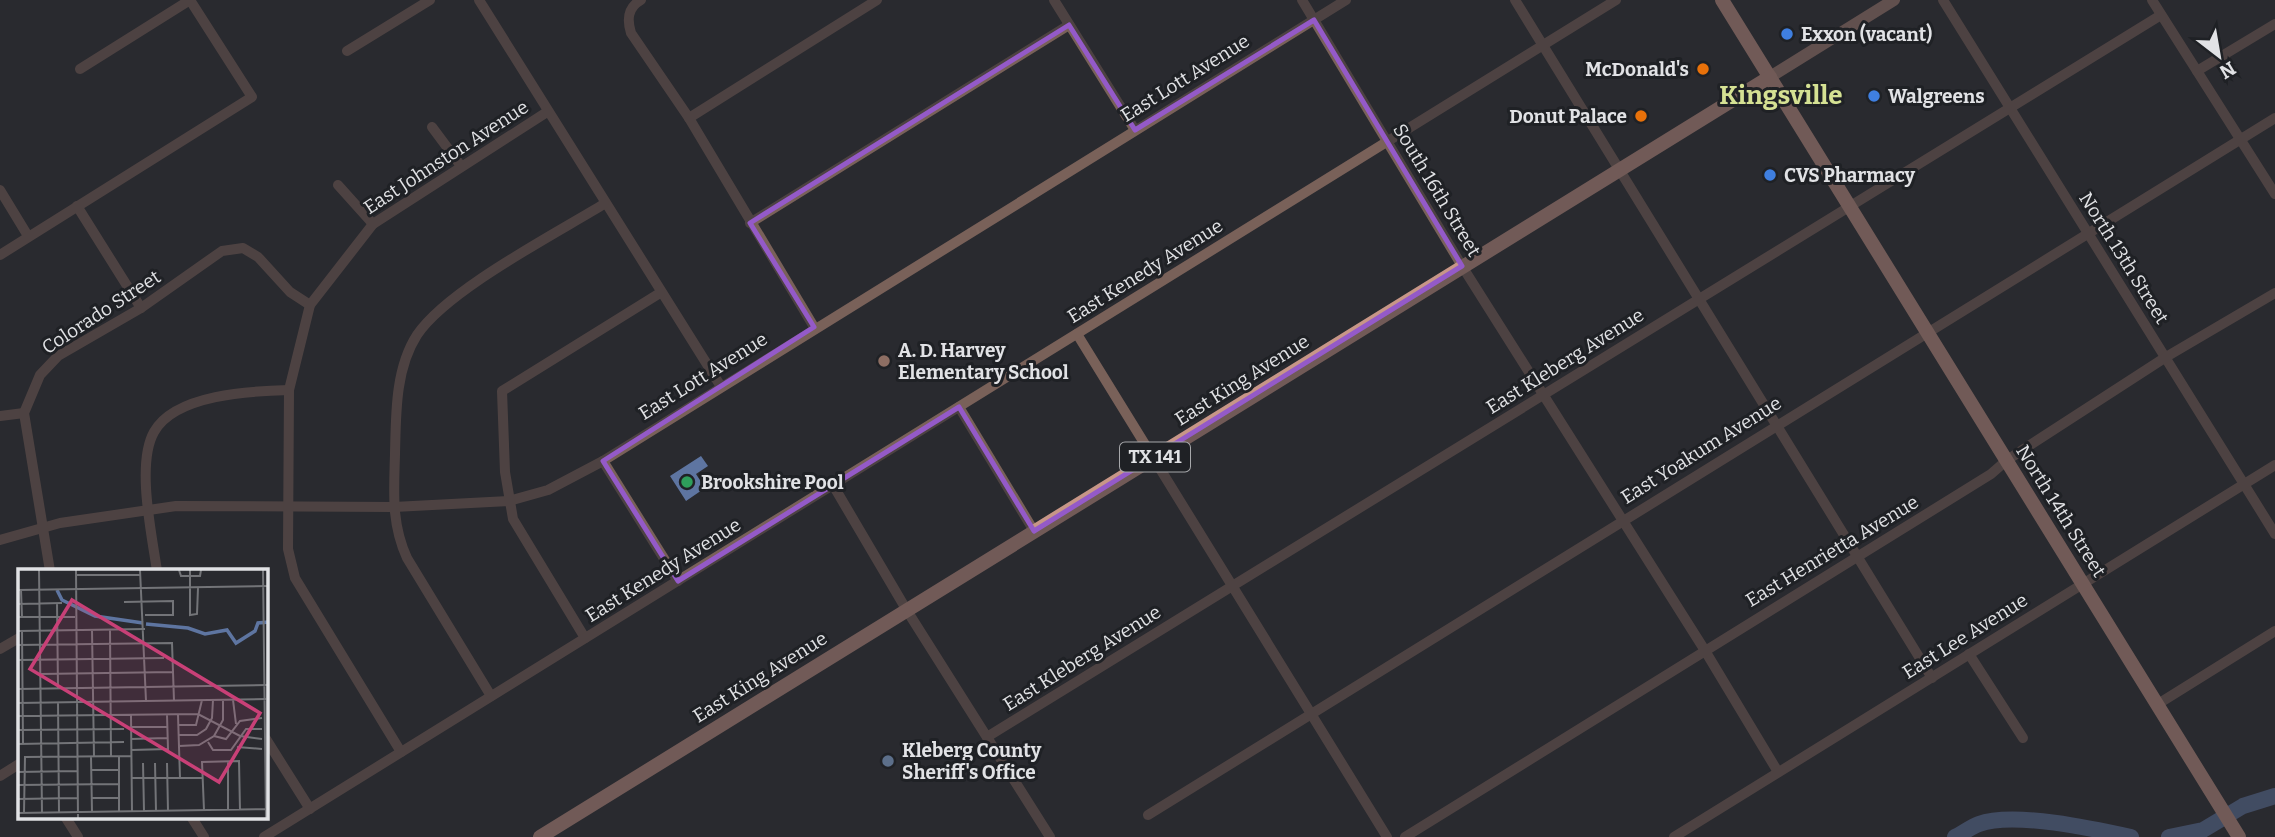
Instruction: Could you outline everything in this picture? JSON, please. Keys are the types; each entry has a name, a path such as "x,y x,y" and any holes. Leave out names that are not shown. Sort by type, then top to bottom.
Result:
{"main road":[{"name":"North 14th Street","path":"1723,0 2239,837"},
{"name":"East King Avenue","path":"540,837 1894,0"}],"street":[{"path":"0,255 252,97 190,0 80,69"},
{"path":"347,51 429,0"},
{"path":"479,0 604,204 720,385"},
{"path":"641,0 633,5 627,20 631,33 689,118 814,327"},
{"path":"689,118 877,0"},
{"path":"1054,0 1135,130"},
{"name":"South 16th Street","path":"1302,0 1462,266 1704,649 1778,772"},
{"name":"East Lott Avenue","path":"0,540 42,527 149,508 289,505 394,507 509,501 548,490 603,461 720,385 1346,0"},
{"path":"1515,0 1932,678"},
{"name":"East Kenedy Avenue","path":"264,837 1616,0"},
{"name":"North 13th Street","path":"1943,0 2275,534"},
{"path":"2152,0 2275,194"},
{"name":"East Kleberg Avenue","path":"987,737 1544,396 1849,204 2161,15"},
{"path":"2197,71 2275,24"},
{"path":"750,223 1069,25"},
{"name":"East Johnston Avenue","path":"401,752 295,578 288,549 289,390 310,304 373,224 547,112"},
{"name":"East Yoakum Avenue","path":"1148,814 2275,118"},
{"path":"432,127 461,166"},
{"path":"338,185 373,224"},
{"path":"0,190 28,236"},
{"path":"491,696 407,558 396,534 396,402 407,357 417,335 441,309 465,291 604,204"},
{"path":"77,206 141,308"},
{"name":"Colorado Street","path":"24,413 40,375 58,356 141,308 222,251 243,248 258,257 290,292 310,304"},
{"path":"585,638 521,535 509,501 505,472 502,391 660,293"},
{"name":"East Henrietta Avenue","path":"1405,837 1704,649 1991,474 2007,460 2166,357 2275,293"},
{"path":"1077,334 1387,837"},
{"path":"157,569 149,508 149,449 154,432 162,421 192,405 220,396 289,390"},
{"path":"959,407 1034,531"},
{"path":"0,416 24,413 50,569"},
{"path":"603,461 678,581"},
{"name":"East Lee Avenue","path":"1674,837 2275,465"},
{"path":"833,485 906,609 1050,837"},
{"path":"2158,705 2275,631"},
{"path":"0,649 18,639"},
{"path":"1969,654 2023,738"},
{"path":"268,742 310,809"},
{"path":"0,776 18,765"},
{"path":"67,820 78,837"},
{"path":"193,820 204,837"}],"highlighted area":[{"path":"1314,20 1462,266 1034,531 959,407 678,581 603,461 814,327 750,223 1069,25 1135,130"}],"water":[{"name":"Brookshire Pool","path":"701,456 708,466 696,474 705,488 686,501 670,476"}],"waterway":[{"path":"2169,837 2203,830 2243,806 2275,796"},
{"path":"1955,837 1979,824 2012,819 2054,823 2131,837"}],"place":[{"name":"Exxon (vacant)","path":"1787,34"},
{"name":"McDonald's","path":"1703,69"},
{"name":"Walgreens","path":"1874,96"},
{"name":"Donut Palace","path":"1641,116"},
{"name":"CVS Pharmacy","path":"1770,175"},
{"name":"A. D. Harvey Elementary School","path":"884,361"},
{"name":"Brookshire Pool","path":"687,482"},
{"name":"Kleberg County Sheriff's Office","path":"888,761"}],"district":[{"name":"Kingsville","path":"1781,95"}]}
